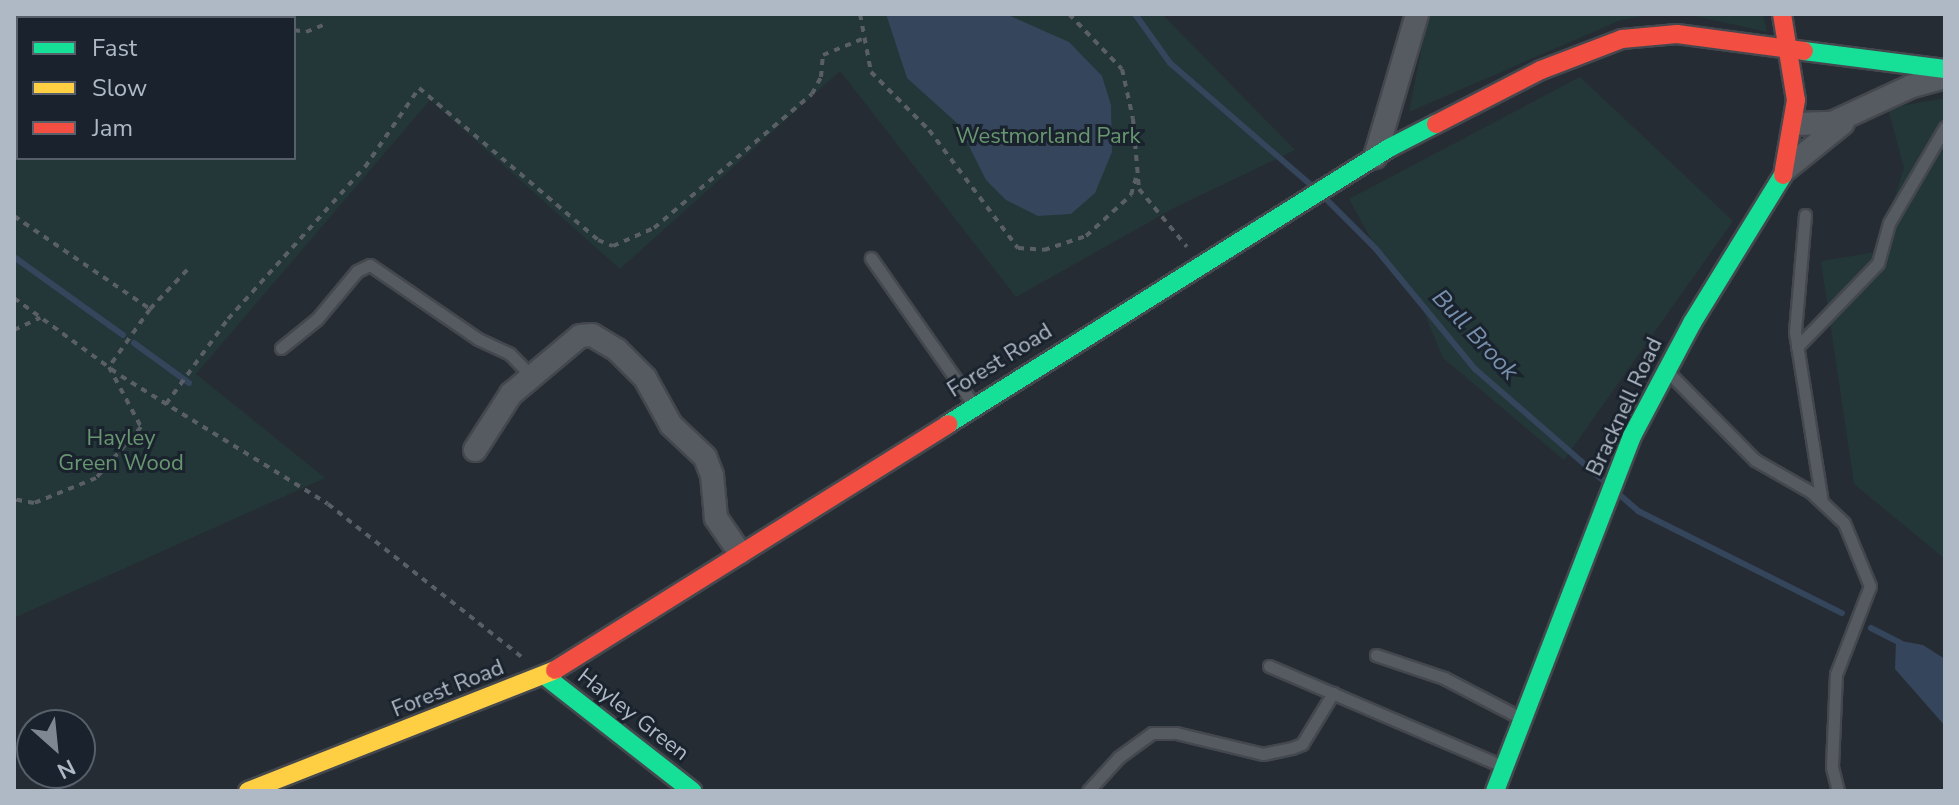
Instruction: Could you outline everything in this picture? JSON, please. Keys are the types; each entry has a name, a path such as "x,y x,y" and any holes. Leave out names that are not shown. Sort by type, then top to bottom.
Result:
{"main road":[{"name":"Bracknell Road","path":"1495,791 1617,475 1667,370 1786,169 1796,124 1791,53 1782,14"},
{"name":"Forest Road","path":"248,791 545,676 1330,184 1541,70 1622,39 1648,34 1720,37 1791,53 1945,69"},
{"name":"Hayley Green","path":"545,676 692,791"}],"street":[{"path":"1375,157 1417,14"},
{"path":"1796,124 1820,125 1912,86 1945,77"},
{"path":"1786,169 1856,112"},
{"path":"475,450 498,410 531,376 561,357 580,336 592,335 617,350 645,378 671,425 705,457 712,475 716,518 740,553"}],"lane":[{"path":"1797,347 1878,263 1889,223 1945,127"},
{"path":"1805,215 1797,347 1822,503"},
{"path":"871,258 974,405"},
{"path":"281,348 317,319 357,271 370,265 478,339 510,354 531,376"},
{"path":"1667,370 1755,460 1822,503 1844,523 1870,586 1836,674 1832,767 1838,791"},
{"path":"1376,655 1444,678 1523,720"},
{"path":"1269,666 1504,767"},
{"path":"1088,791 1119,757 1152,733 1176,733 1263,754 1302,744 1333,693"}],"path":[{"path":"860,14 862,39 871,72 929,130 1018,248 1044,250 1086,236 1131,195 1136,178"},
{"path":"1069,14 1122,69 1133,119 1139,189 1201,264"},
{"path":"296,30 306,32 326,24"},
{"path":"166,404 228,319 365,167 419,88 598,240 613,246 654,228 812,94 821,77 823,55 862,39"},
{"path":"14,216 150,309"},
{"path":"109,367 150,309 187,270"},
{"path":"14,298 109,367 328,504 545,676"},
{"path":"14,330 40,318"},
{"path":"14,499 34,503 96,478 141,427 109,367"}],"green space":[{"name":"Westmorland Park","path":"14,14 1162,14 1295,150 1176,207 1016,297 840,71 620,269 430,100 196,374 325,478 14,618"},
{"path":"1428,14 1655,14 1621,20 1409,112"},
{"path":"1686,14 1763,14 1767,32"},
{"path":"1580,77 1733,221 1564,460 1443,358 1416,293 1377,250 1349,199"},
{"path":"1945,98 1945,559 1854,484 1821,261 1877,252 1904,168 1888,108"}],"water":[{"path":"886,14 1006,14 1069,42 1102,76 1111,105 1112,152 1095,193 1071,214 1038,216 1006,200 986,180 958,124 907,78"},
{"path":"1896,640 1923,645 1945,659 1945,726 1895,669"}],"waterway":[{"name":"Bull Brook","path":"1135,14 1170,63 1312,186"},
{"name":"Bull Brook","path":"1326,199 1376,249 1475,369 1604,481"},
{"path":"14,257 123,335"},
{"path":"134,343 189,383"},
{"name":"Bull Brook","path":"1621,496 1638,511 1842,613"},
{"name":"Bull Brook","path":"1871,628 1900,643"}],"traffic: fast":[{"path":"1804,51 1945,69"},
{"path":"948,424 1389,148 1436,124"},
{"path":"1495,791 1632,436 1692,323 1783,175"},
{"path":"545,676 692,791"}],"traffic: slow":[{"path":"248,791 555,670"}],"traffic: jam":[{"path":"1782,14 1796,100 1783,175"},
{"path":"1436,124 1541,70 1622,39 1677,34 1804,51"},
{"path":"555,670 948,424"}],"park label":[{"name":"Hayley Green Wood","path":"121,450"}]}
